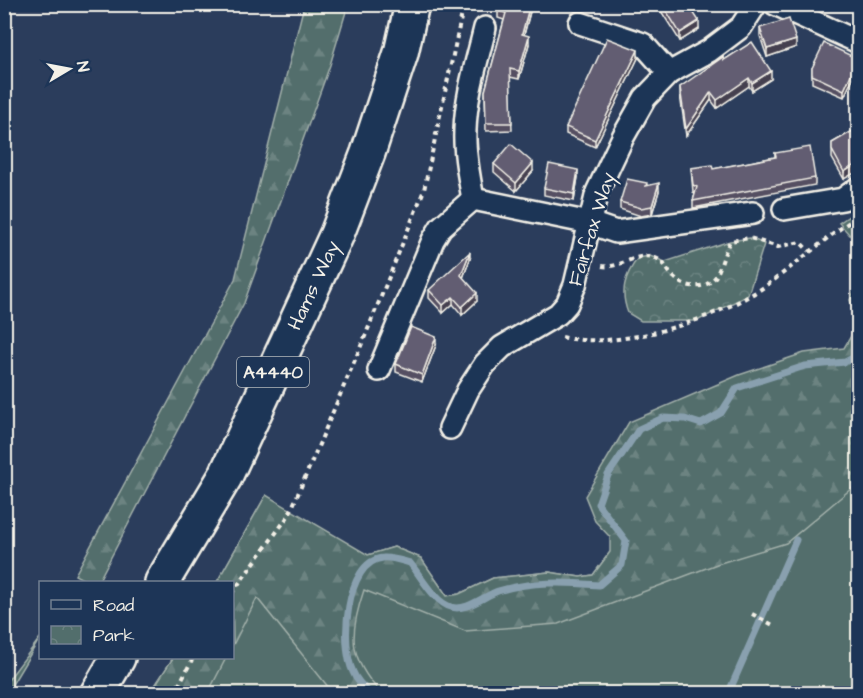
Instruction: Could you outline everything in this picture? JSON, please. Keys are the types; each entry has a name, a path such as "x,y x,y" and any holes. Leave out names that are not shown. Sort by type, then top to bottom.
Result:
{"highway":[{"name":"Hams Way","path":"163,581 225,477 337,234 368,153 401,53 412,4"},
{"path":"97,693 117,659"}],"street":[{"name":"Fairfax Way","path":"450,428 468,390 485,364 502,347 558,314 567,304 575,285 597,192 623,137 645,98 669,73 709,51 741,27 756,4"},
{"path":"775,4 858,42"},
{"path":"580,23 643,44 669,73"},
{"path":"473,200 466,156 465,130 468,100 485,28"},
{"path":"784,209 843,199 858,188"},
{"path":"473,200 590,223 616,232 753,213"},
{"path":"380,369 433,240 441,227 473,200"}],"path":[{"path":"234,590 289,515 419,201 464,4"},
{"path":"562,337 582,342 621,340 697,321 765,286 858,215"},
{"path":"598,266 610,267 650,256 664,262 673,278 686,286 703,286 716,277 730,241 750,238 778,247 791,242 800,242 809,251"},
{"path":"752,614 775,626"},
{"path":"174,693 192,659"}],"green space":[{"path":"304,5 348,5 330,65 244,303 99,581 86,581 75,575 235,279"},
{"path":"858,210 858,244 839,223"},
{"path":"750,238 764,244 748,295 697,321 641,321 628,313 624,298 625,284 629,271 638,258 650,256 665,262 730,241"},
{"path":"858,282 858,321 850,300"},
{"path":"858,324 858,483 786,543 717,564 558,624 465,631 364,590 356,620 354,645 362,668 381,693 333,693 257,598 234,643 234,581 218,581 266,495 368,555 394,547 421,558 447,596 459,594 493,578 549,572 580,577 593,575 610,552 610,537 595,521 585,496 629,422 739,375 804,353 844,348"},
{"path":"858,371 858,693 150,694 172,659 234,659 234,581 218,581 266,495 302,520 368,555 394,547 421,558 447,596 459,594 493,578 549,572 580,577 593,575 610,552"},
{"path":"39,639 7,693 5,693 5,684"},
{"path":"172,659 225,659 208,693 150,693"}],"building":[{"path":"500,4 530,4 522,34 529,36 519,71 510,69 512,123 486,123 485,91 506,13 498,11"},
{"path":"662,4 688,4 699,21 680,33"},
{"path":"789,19 796,40 767,49 760,28"},
{"path":"607,38 638,50 595,140 566,127"},
{"path":"752,42 771,71 752,83 749,78 717,100 711,92 686,129 680,87 723,57 724,60"},
{"path":"824,43 858,59 844,90 812,75 812,68"},
{"path":"858,128 858,163 844,172 832,150 832,143"},
{"path":"511,144 533,163 516,183 494,164"},
{"path":"810,147 815,178 693,201 697,187 693,185 691,168 712,165 713,169 776,157 775,153"},
{"path":"549,164 578,170 574,194 544,188"},
{"path":"627,179 647,183 646,186 659,183 652,206 641,208 620,202"},
{"path":"470,252 461,275 477,293 462,307 453,297 443,305 429,290"},
{"path":"411,327 436,337 422,375 396,364"}],"waterway":[{"path":"371,694 354,675 347,644 349,606 353,589 360,573 370,563 383,558 410,563 439,600 457,608 469,605 498,591 523,585 561,583 599,585 622,565 626,541 598,504 608,475 639,429 663,418 685,419 701,424 721,413 737,388 805,366 845,362 858,355"},
{"path":"728,694 796,540"}]}
